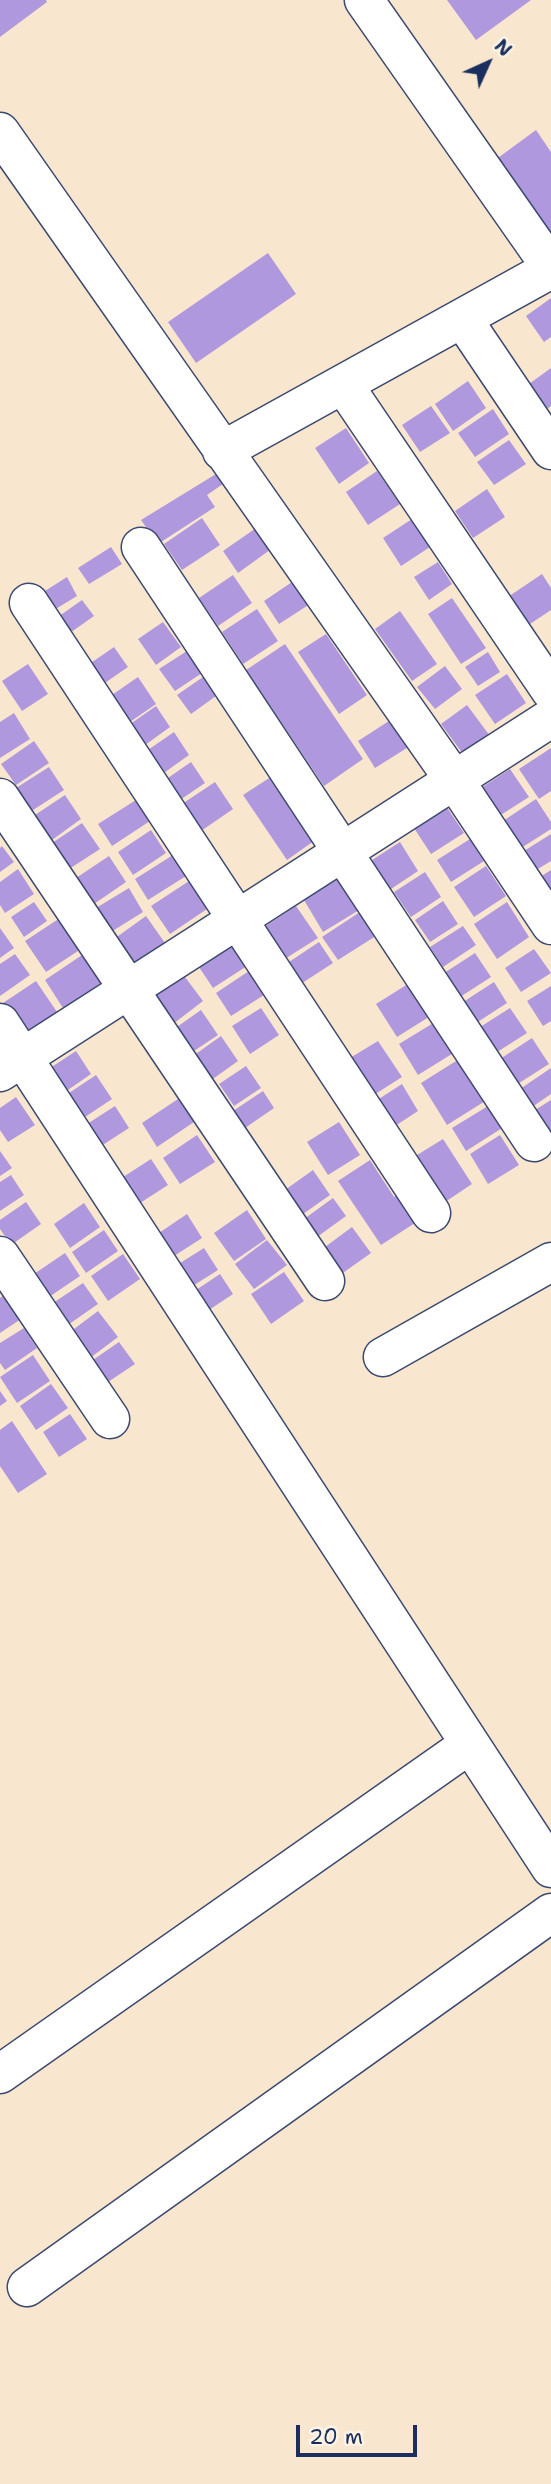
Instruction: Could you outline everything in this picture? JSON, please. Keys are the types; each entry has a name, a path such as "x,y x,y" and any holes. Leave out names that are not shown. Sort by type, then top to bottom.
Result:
{"street":[{"path":"222,451 551,268 364,0"},
{"path":"0,132 455,781 551,925"},
{"path":"462,318 551,450"},
{"path":"343,384 551,691"},
{"path":"141,547 346,853 534,1142"},
{"path":"29,603 431,1213"},
{"path":"12,1065 346,853 551,718"},
{"path":"0,798 325,1281"},
{"path":"0,1023 12,1065 551,1868"},
{"path":"0,1256 110,1419"},
{"path":"383,1357 551,1262"},
{"path":"0,2074 470,1744"},
{"path":"27,2287 551,1913"}],"building":[{"path":"0,0 46,0 47,2 0,37"},
{"path":"447,0 531,0 476,40"},
{"path":"536,130 551,152 551,245 491,163"},
{"path":"268,253 296,294 196,363 168,322"},
{"path":"551,298 551,337 544,342 526,316"},
{"path":"551,368 551,406 540,414 522,389"},
{"path":"468,381 486,408 453,431 435,404"},
{"path":"431,406 450,433 420,452 402,425"},
{"path":"493,409 509,434 475,457 458,433"},
{"path":"346,428 369,463 339,484 315,448"},
{"path":"509,440 526,464 494,485 477,462"},
{"path":"377,471 400,504 368,525 346,492"},
{"path":"216,474 223,484 207,495 215,507 158,544 141,520"},
{"path":"487,489 505,517 473,538 455,511"},
{"path":"202,518 220,545 182,570 164,544"},
{"path":"412,519 430,547 401,566 383,538"},
{"path":"259,526 274,547 238,573 223,551"},
{"path":"111,547 122,564 89,584 78,568"},
{"path":"438,562 452,584 429,600 414,577"},
{"path":"542,574 551,588 551,610 524,628 505,599"},
{"path":"233,575 252,603 218,626 199,598"},
{"path":"67,577 77,596 49,613 37,596"},
{"path":"295,580 310,604 279,624 264,601"},
{"path":"452,598 486,648 461,664 428,614"},
{"path":"82,600 94,616 67,635 55,619"},
{"path":"257,609 278,641 243,664 222,632"},
{"path":"400,611 437,664 412,681 375,629"},
{"path":"163,622 181,647 156,665 138,639"},
{"path":"326,634 367,695 339,714 298,652"},
{"path":"285,644 363,759 324,786 246,670"},
{"path":"114,647 128,667 99,687 85,667"},
{"path":"187,651 202,673 175,691 159,669"},
{"path":"488,652 500,672 478,686 465,667"},
{"path":"28,664 48,694 22,711 2,681"},
{"path":"445,666 462,689 435,709 417,687"},
{"path":"507,674 526,703 495,724 475,695"},
{"path":"138,677 156,704 127,724 109,697"},
{"path":"203,677 216,696 191,714 177,695"},
{"path":"467,705 490,736 463,754 441,724"},
{"path":"156,706 170,727 141,748 126,727"},
{"path":"14,713 30,739 0,758 0,722"},
{"path":"392,719 410,746 375,768 358,741"},
{"path":"174,732 189,755 161,775 145,752"},
{"path":"34,741 49,763 16,785 1,764"},
{"path":"551,748 551,791 539,799 519,769"},
{"path":"191,762 205,783 180,800 165,780"},
{"path":"49,767 64,790 30,812 16,788"},
{"path":"510,769 529,797 496,818 478,790"},
{"path":"277,773 321,836 287,860 243,795"},
{"path":"215,782 233,809 201,831 182,804"},
{"path":"65,795 81,819 52,840 35,815"},
{"path":"536,799 551,822 551,829 518,850 500,823"},
{"path":"136,800 150,821 112,846 98,824"},
{"path":"444,803 464,833 431,854 412,825"},
{"path":"82,823 100,849 66,871 49,845"},
{"path":"151,830 166,853 133,875 118,852"},
{"path":"551,834 551,861 536,870 524,851"},
{"path":"470,839 484,861 451,882 437,860"},
{"path":"400,842 418,871 388,891 369,862"},
{"path":"2,846 14,862 0,872 0,848"},
{"path":"173,855 186,876 148,900 135,879"},
{"path":"109,856 126,882 91,906 73,880"},
{"path":"486,866 506,896 474,917 454,887"},
{"path":"18,869 34,894 5,913 0,905 0,882"},
{"path":"551,870 551,900 537,879"},
{"path":"425,872 441,897 411,917 394,892"},
{"path":"343,875 364,907 323,932 304,900"},
{"path":"189,881 207,909 170,934 151,906"},
{"path":"129,888 143,912 111,932 96,908"},
{"path":"443,901 458,924 430,942 415,920"},
{"path":"34,902 47,921 24,937 11,917"},
{"path":"507,902 529,937 497,959 474,924"},
{"path":"296,906 318,938 280,962 258,931"},
{"path":"363,910 379,934 338,960 322,937"},
{"path":"146,916 165,943 133,965 114,939"},
{"path":"60,918 81,949 46,972 25,941"},
{"path":"463,926 476,945 443,967 430,947"},
{"path":"0,928 14,948 0,958"},
{"path":"228,939 247,966 213,988 195,961"},
{"path":"319,942 333,963 293,989 280,968"},
{"path":"534,949 551,973 521,992 505,968"},
{"path":"85,953 104,981 63,1008 45,980"},
{"path":"475,953 491,977 457,999 441,975"},
{"path":"15,954 30,975 0,996 0,964"},
{"path":"249,971 264,995 231,1016 216,993"},
{"path":"182,973 203,1001 173,1024 151,997"},
{"path":"36,981 57,1012 21,1037 0,1005"},
{"path":"411,982 432,1015 397,1037 376,1004"},
{"path":"494,982 507,1003 473,1025 460,1004"},
{"path":"551,986 551,1021 543,1026 527,1001"},
{"path":"261,1008 279,1035 250,1054 232,1026"},
{"path":"510,1008 527,1033 494,1054 477,1029"},
{"path":"201,1010 218,1035 191,1053 174,1029"},
{"path":"435,1022 455,1052 418,1075 399,1044"},
{"path":"221,1036 238,1061 210,1081 193,1056"},
{"path":"532,1038 549,1064 516,1085 500,1059"},
{"path":"378,1041 402,1077 369,1098 345,1061"},
{"path":"76,1051 91,1074 65,1092 50,1068"},
{"path":"464,1056 490,1098 447,1125 421,1083"},
{"path":"246,1066 261,1088 234,1106 219,1084"},
{"path":"551,1068 551,1094 532,1107 520,1089"},
{"path":"96,1075 112,1099 79,1121 63,1097"},
{"path":"402,1084 418,1111 389,1130 371,1104"},
{"path":"263,1091 274,1108 245,1128 233,1111"},
{"path":"16,1097 35,1125 8,1142 0,1130 0,1108"},
{"path":"178,1099 194,1122 157,1147 142,1123"},
{"path":"551,1100 551,1134 535,1110"},
{"path":"493,1103 507,1125 466,1151 452,1128"},
{"path":"115,1106 129,1128 98,1148 84,1126"},
{"path":"339,1122 360,1155 328,1175 307,1142"},
{"path":"197,1135 215,1162 180,1184 163,1158"},
{"path":"500,1135 519,1165 488,1184 470,1154"},
{"path":"443,1139 472,1184 439,1206 409,1160"},
{"path":"0,1151 12,1168 0,1176"},
{"path":"151,1159 168,1185 137,1205 120,1179"},
{"path":"370,1160 394,1197 400,1193 418,1221 381,1245 338,1181"},
{"path":"313,1170 330,1195 303,1214 285,1190"},
{"path":"11,1175 24,1195 0,1211 0,1182"},
{"path":"333,1198 346,1216 317,1237 304,1219"},
{"path":"26,1202 41,1224 11,1245 0,1229 0,1220"},
{"path":"84,1203 100,1227 70,1248 54,1224"},
{"path":"247,1210 266,1239 234,1261 214,1233"},
{"path":"187,1214 202,1238 171,1258 156,1235"},
{"path":"352,1227 371,1253 340,1275 321,1250"},
{"path":"104,1230 118,1251 86,1273 72,1252"},
{"path":"267,1240 287,1265 254,1289 235,1264"},
{"path":"204,1248 218,1270 191,1287 177,1265"},
{"path":"65,1253 80,1276 46,1299 31,1276"},
{"path":"123,1254 140,1279 108,1301 91,1276"},
{"path":"284,1272 304,1301 271,1324 251,1294"},
{"path":"220,1274 233,1294 206,1312 193,1292"},
{"path":"83,1283 98,1304 65,1327 50,1305"},
{"path":"4,1295 21,1319 0,1333 0,1298"},
{"path":"98,1311 118,1337 90,1358 70,1332"},
{"path":"24,1328 37,1348 5,1370 0,1363 0,1343"},
{"path":"119,1342 135,1364 105,1384 90,1362"},
{"path":"33,1355 50,1381 17,1403 0,1377"},
{"path":"51,1384 68,1408 36,1430 20,1406"},
{"path":"0,1391 7,1401 0,1406"},
{"path":"70,1414 87,1439 59,1457 43,1432"},
{"path":"12,1421 47,1474 18,1493 0,1466 0,1430"}]}
